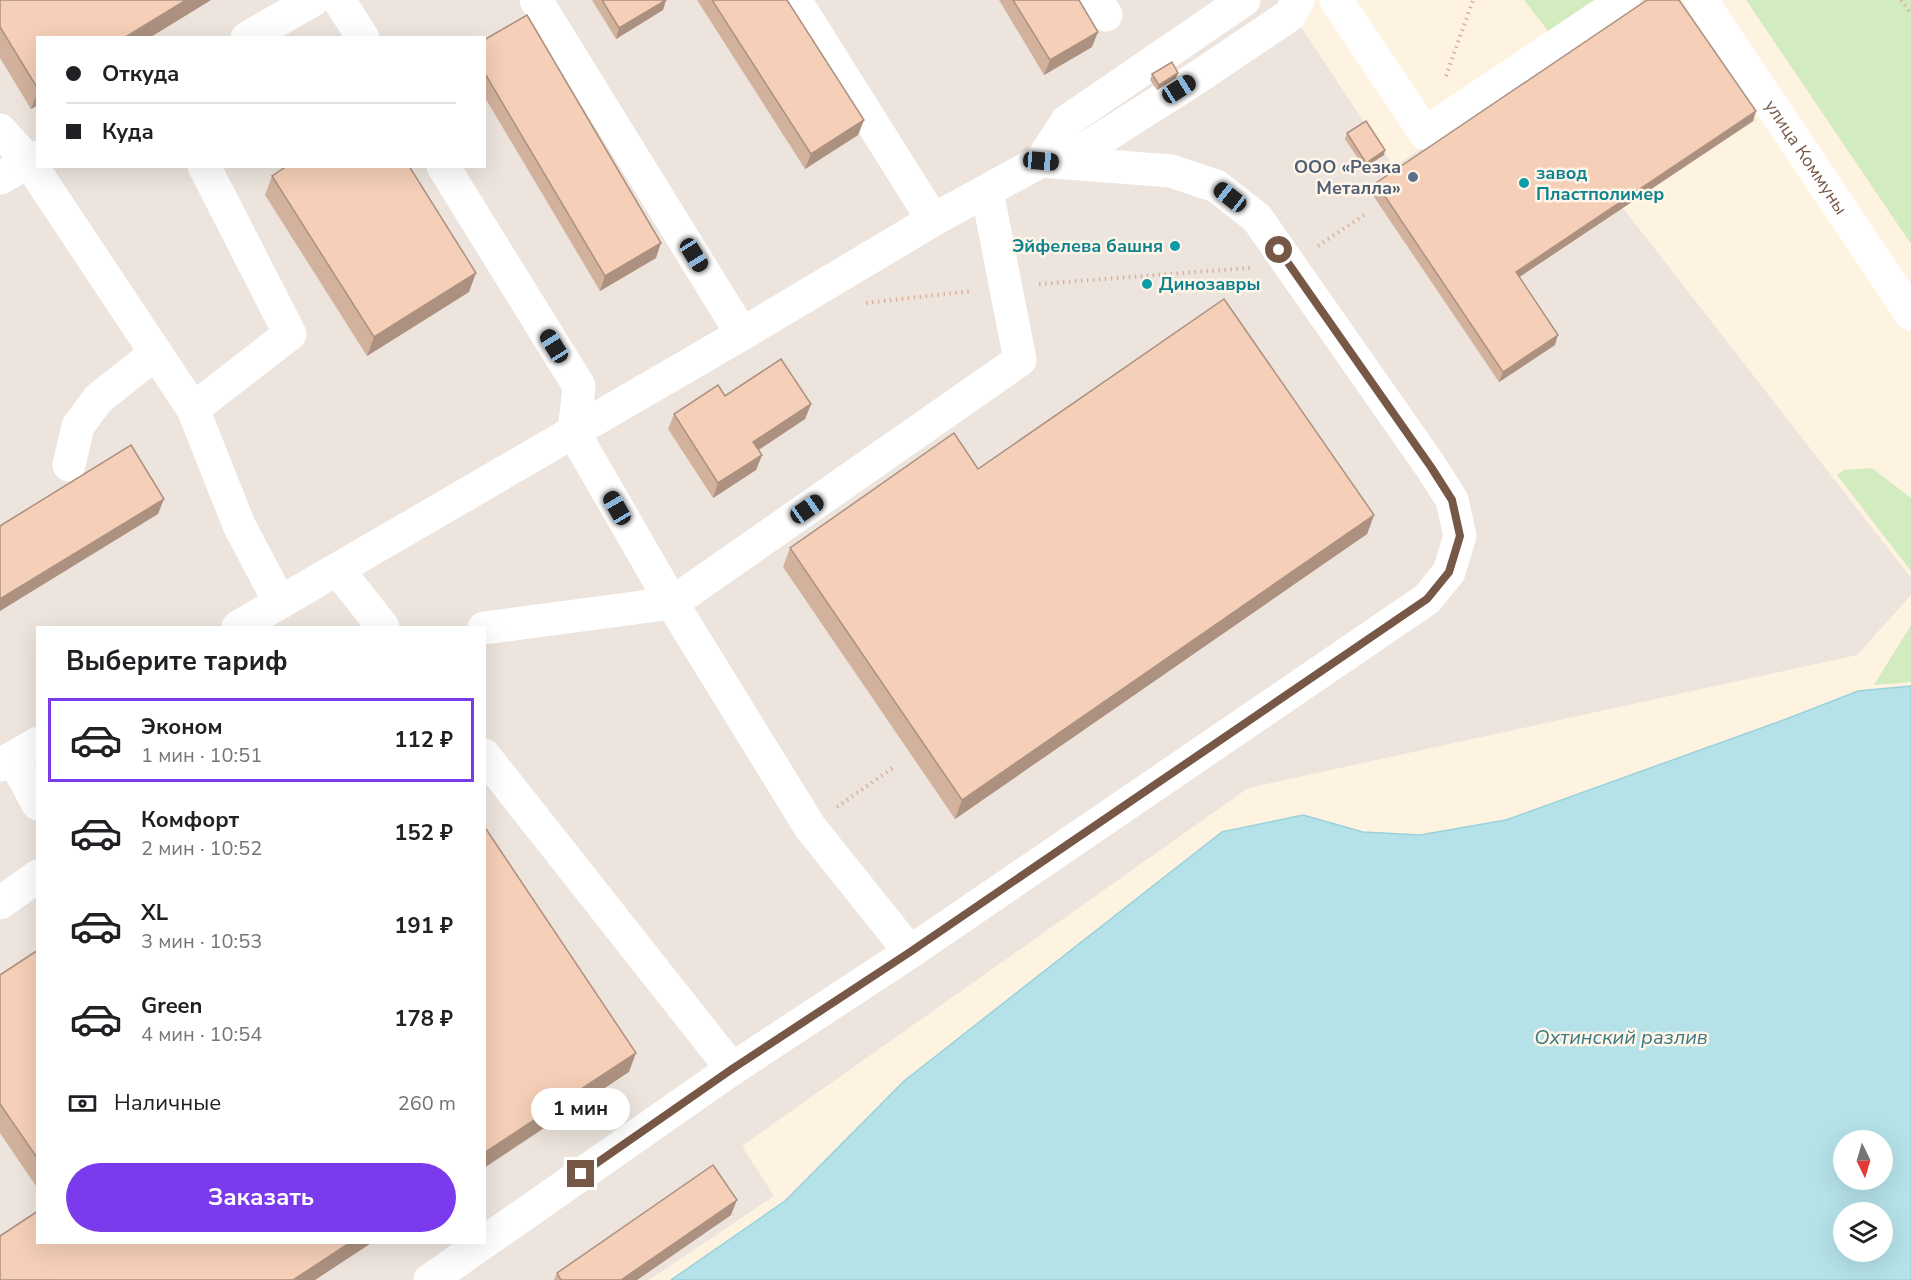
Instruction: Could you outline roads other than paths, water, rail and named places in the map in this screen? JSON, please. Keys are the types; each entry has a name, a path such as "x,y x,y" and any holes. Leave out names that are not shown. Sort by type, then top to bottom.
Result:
{"street":[{"path":"250,36 313,0"},
{"path":"339,0 362,36"},
{"path":"537,0 742,334"},
{"path":"795,0 933,220"},
{"path":"1041,161 1067,121 1244,0"},
{"path":"240,626 574,433 933,220 1041,161 1085,149 1290,15 1298,0"},
{"path":"1336,0 1425,133 1624,0"},
{"name":"улица Коммуны","path":"1701,0 1911,314"},
{"path":"0,130 33,159 0,177"},
{"path":"486,1241 732,1069 910,952 1427,599 1449,572 1460,536 1452,500 1257,218 1216,186 1171,171 1041,161"},
{"path":"39,168 193,409 239,525 280,603"},
{"path":"193,409 290,334 205,168"},
{"path":"444,168 579,386 574,433 672,603 810,827 910,952"},
{"path":"486,628 672,603 1020,360 987,191"},
{"path":"69,465 78,426 98,399 156,353"},
{"path":"338,570 382,626"},
{"path":"17,756 36,799"},
{"path":"486,758 732,1069"},
{"path":"0,903 36,877"},
{"path":"430,1280 482,1244"}],"water":[{"name":"Охтинский разлив","path":"1911,686 1911,1280 671,1280 785,1201 904,1081 1222,832 1303,815 1363,832 1420,835 1506,820 1858,691"}],"place":[{"name":"ООО «Резка Металла»","path":"1413,177"},
{"name":"завод Пластполимер","path":"1524,183"},
{"name":"Эйфелева башня","path":"1175,246"},
{"name":"Динозавры","path":"1147,284"}]}
